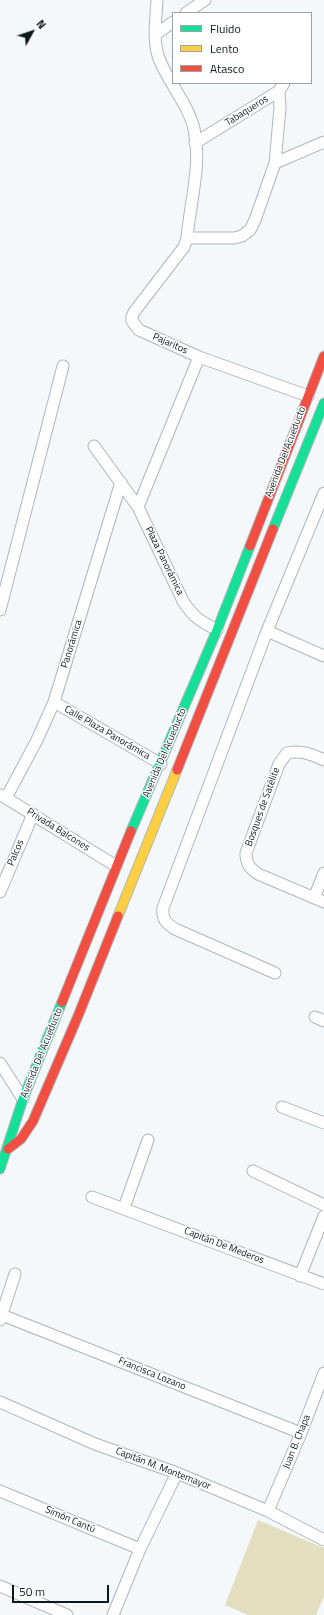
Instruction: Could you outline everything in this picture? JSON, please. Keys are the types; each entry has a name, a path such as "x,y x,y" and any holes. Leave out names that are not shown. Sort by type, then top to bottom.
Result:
{"street":[{"path":"157,0 156,51 159,60 194,128 196,172 187,238"},
{"path":"187,12 205,0"},
{"path":"156,34 172,23"},
{"name":"Tabaqueros","path":"195,143 281,87"},
{"name":"Tabaqueros","path":"187,238 234,238 242,236 250,230 275,163 281,87"},
{"path":"275,163 324,142"},
{"name":"Pajaritos","path":"187,238 184,247 176,259 134,312 132,316 134,326 139,330 199,357 308,396"},
{"name":"Avenida Del Acueducto","path":"0,1169 23,1099 116,866 161,764 217,630 324,356"},
{"path":"138,507 199,357"},
{"path":"0,610 63,366"},
{"name":"Avenida Del Acueducto","path":"7,1150 20,1138 33,1121 78,1016 324,403"},
{"name":"Plaza Panorámica","path":"94,446 138,507 183,601 191,613 199,621 217,630"},
{"name":"Panorámica","path":"3,797 37,740 54,702 120,482"},
{"path":"275,973 175,929 166,924 162,917 163,908 267,631 324,492"},
{"path":"267,631 324,656"},
{"name":"Calle Plaza Panorámica","path":"54,702 161,764"},
{"name":"Bosques de Satélite","path":"319,900 258,874 251,869 246,862 246,852 279,764 287,753 297,751 308,753 324,760"},
{"name":"Privada Balcones","path":"3,797 116,866"},
{"name":"Palcos","path":"0,892 33,814"},
{"path":"319,900 324,872"},
{"path":"0,1063 23,1099"},
{"path":"282,1107 324,1123"},
{"path":"124,1208 148,1140"},
{"path":"252,1171 324,1205"},
{"name":"Capitán De Mederos","path":"92,1197 324,1284"},
{"path":"300,1276 324,1216"},
{"path":"1,1318 14,1274"},
{"name":"Francisca Lozano","path":"1,1318 301,1434"},
{"name":"Juan B. Chapa","path":"268,1511 301,1434 324,1373"},
{"name":"Capitán M. Montemayor","path":"0,1402 95,1444 177,1473 268,1511 324,1540"},
{"path":"113,1615 140,1549 177,1473"},
{"name":"Simón Cantú","path":"0,1491 140,1549"},
{"path":"0,1586 67,1615"}],"shaded area":[{"path":"258,1520 324,1548 324,1596 316,1615 248,1615 225,1605"}],"traffic: fast":[{"path":"273,529 324,403"},
{"path":"131,831 217,630 250,546"},
{"path":"0,1169 23,1099 62,1002"}],"traffic: slow":[{"path":"118,916 177,770"}],"traffic: jam":[{"path":"250,546 324,356"},
{"path":"177,770 273,529"},
{"path":"62,1002 131,831"},
{"path":"8,1149 21,1139 33,1121 78,1016 118,916"}]}
